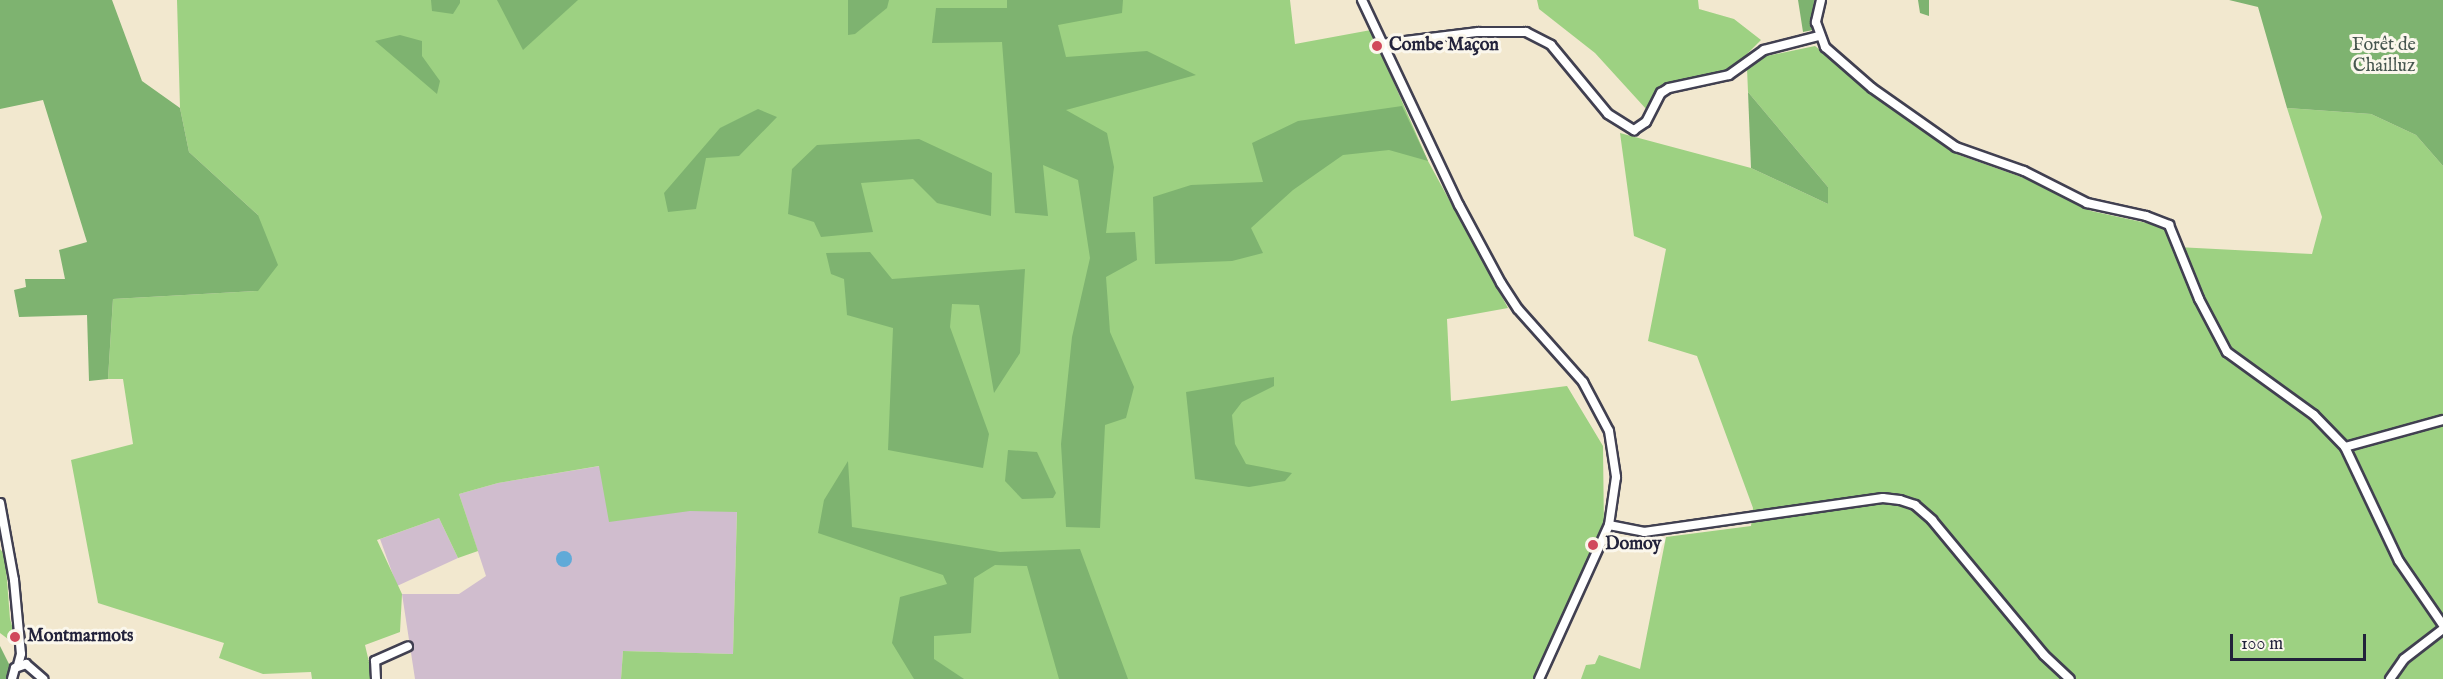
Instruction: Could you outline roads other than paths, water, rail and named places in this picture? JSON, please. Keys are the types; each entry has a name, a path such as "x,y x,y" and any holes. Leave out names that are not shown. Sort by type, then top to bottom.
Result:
{"street":[{"path":"1362,0 1381,44 1501,283 1531,325 1583,382 1606,422 1616,477 1609,525 1539,679"},
{"path":"1821,0 1816,22 1818,36 1840,63 1956,147 2024,171 2088,203 2146,216 2169,225 2182,248 2199,299 2227,351 2314,415 2345,447 2399,561 2443,627 2404,659 2390,679"},
{"path":"1381,44 1478,32 1526,32 1551,45 1608,114 1634,130 1646,122 1661,93 1669,88 1729,75 1764,50 1818,36"},
{"path":"2345,447 2443,420"},
{"path":"1609,525 1644,532 1883,498 1900,500 1914,505 1932,520 2044,655 2070,679"},
{"path":"0,502 22,664 12,679"},
{"path":"376,679 375,661 408,646"},
{"path":"22,664 38,677"}],"water":[{"path":"564,551 572,559 564,567 556,559"}],"place":[{"name":"Combe Maçon","path":"1377,46"},
{"name":"Domoy","path":"1593,545"},
{"name":"Montmarmots","path":"15,637"}],"park label":[{"name":"Forêt de Chailluz","path":"2384,57"}]}
